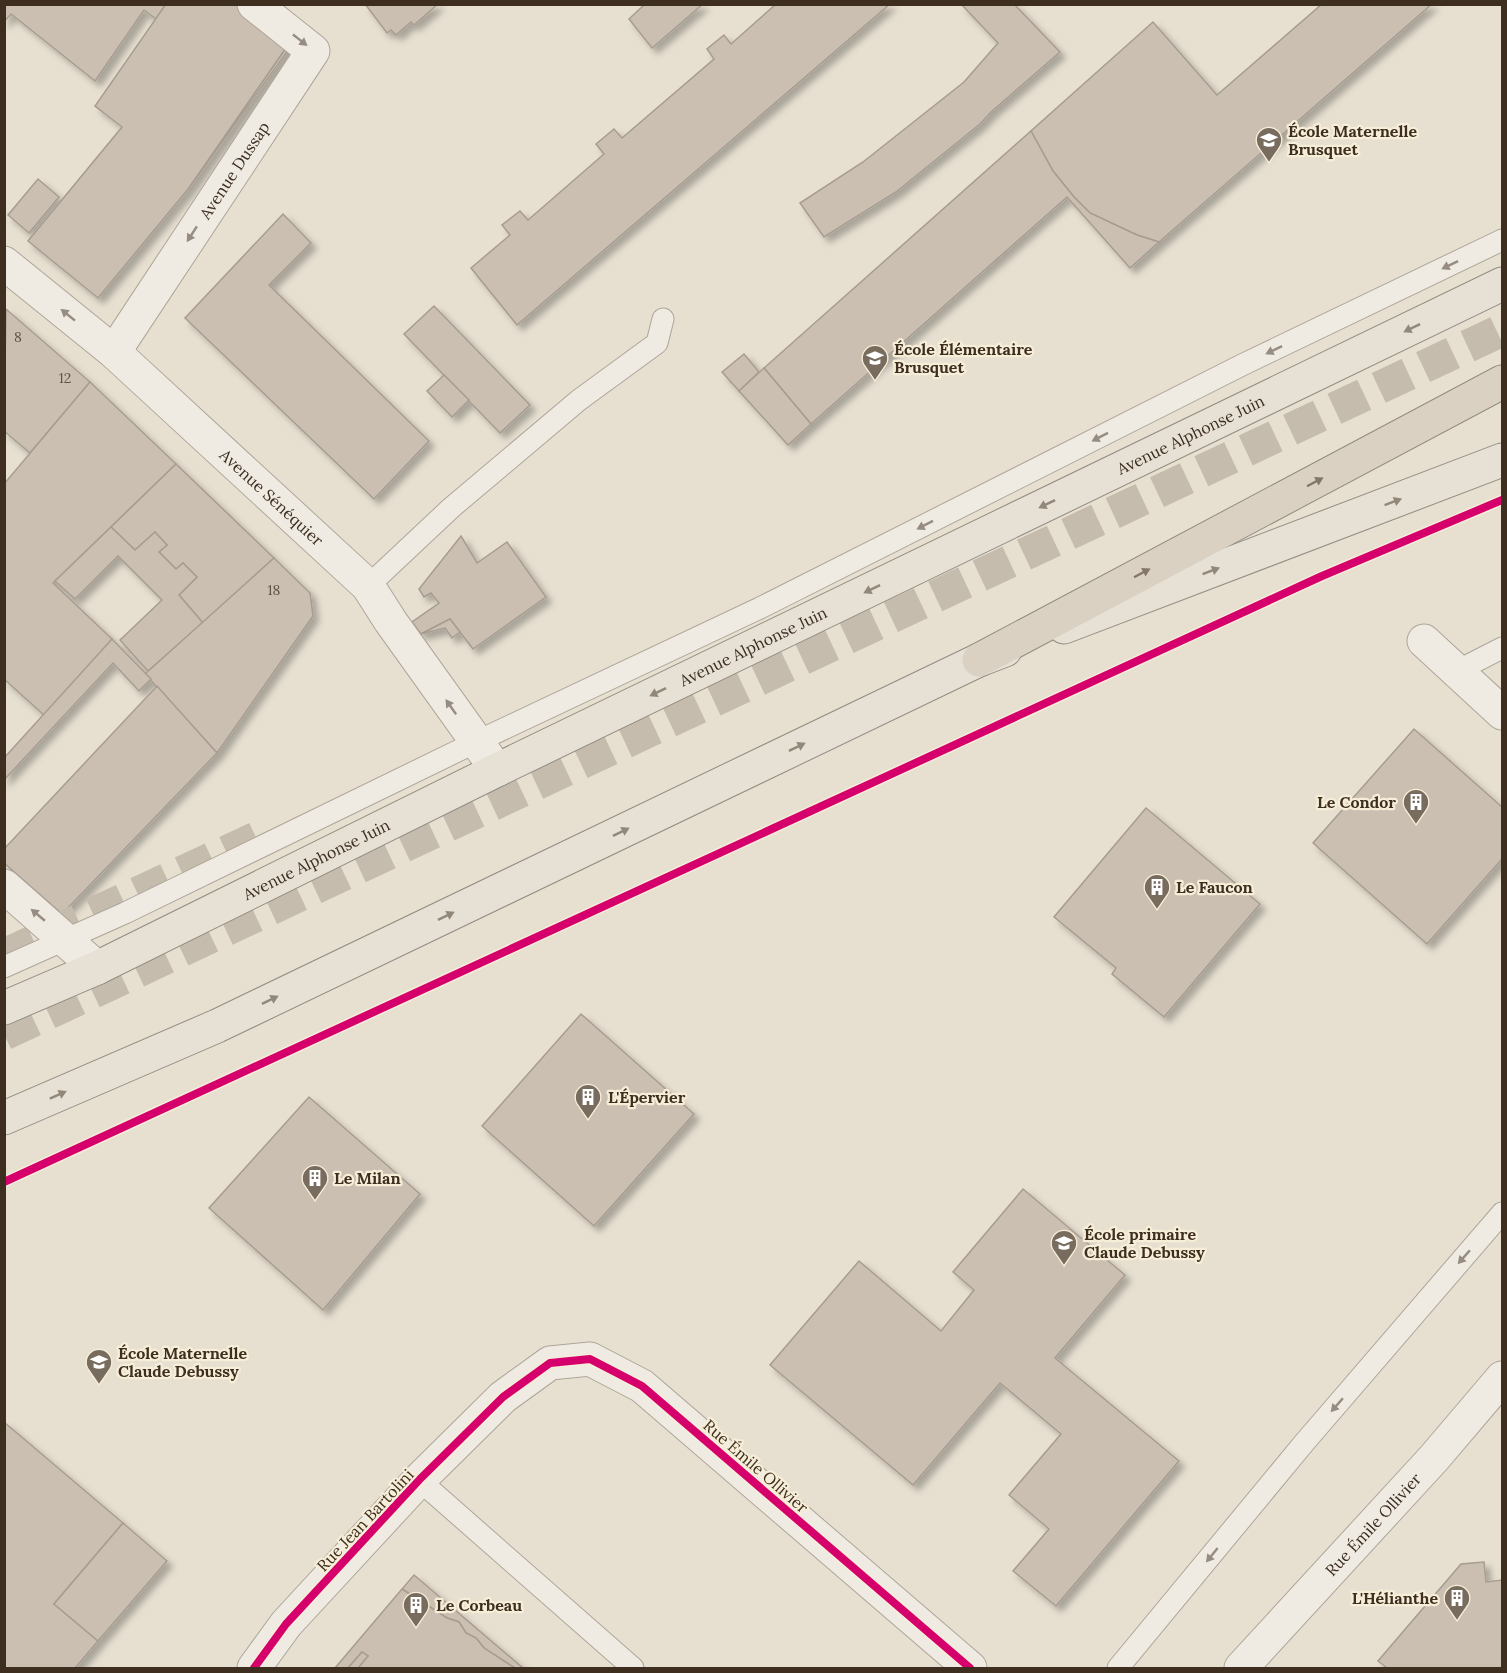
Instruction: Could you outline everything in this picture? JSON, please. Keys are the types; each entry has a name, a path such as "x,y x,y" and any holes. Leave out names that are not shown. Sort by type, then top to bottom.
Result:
{"highway":[{"path":"979,660 1503,382"}],"main road":[{"name":"Avenue Alphonse Juin","path":"4,1008 97,968 497,770 1503,284"},
{"path":"4,1118 217,1026 979,660 1503,460"}],"street":[{"name":"Avenue Dussap","path":"114,352 313,51 254,4"},
{"name":"Avenue Sénéquier","path":"4,263 114,352 368,586 391,622 497,770"},
{"path":"1424,640 1503,713"},
{"path":"4,886 97,968"},
{"name":"Rue Émile Ollivier","path":"503,1397 550,1363 590,1359 642,1386 970,1668"},
{"name":"Rue Émile Ollivier","path":"1241,1668 1434,1458 1503,1378"},
{"name":"Rue Jean Bartolini","path":"254,1668 286,1624 419,1480 503,1397"}],"lane":[{"path":"4,967 125,913 760,608 1244,364 1503,240"},
{"path":"368,586 451,508 579,400 657,343 663,319"},
{"path":"1457,671 1503,648"},
{"path":"1118,1668 1304,1443 1503,1213"},
{"path":"419,1480 633,1668"}],"building":[{"path":"4,4 166,4 156,19 144,10 95,81 11,14 4,22"},
{"path":"166,4 246,4 293,38 189,188 98,298 28,241 122,127 95,106"},
{"path":"365,4 438,4 414,25 411,22 396,35 391,30 387,33"},
{"path":"645,4 703,4 652,48 629,19"},
{"path":"776,4 890,4 517,325 471,268 510,235 502,225 520,211 528,220 604,154 596,144 614,129 622,138 714,59 707,49 724,35 731,44"},
{"path":"961,4 1014,4 1060,52 980,124 896,192 824,237 800,203 863,162 964,82 998,43"},
{"path":"1322,4 1432,4 1159,242 1137,235 1090,213 1053,171 1031,131 1153,22 1217,95"},
{"path":"293,38 296,39 189,188"},
{"path":"1031,131 1053,171 1090,213 1137,235 1159,242 1130,268 1067,197 811,424 764,368"},
{"path":"38,179 59,197 29,233 8,215"},
{"path":"283,214 311,243 269,285 429,441 374,499 185,318"},
{"path":"434,306 530,405 500,433 404,334"},
{"path":"6,309 90,382 30,453 4,431"},
{"path":"744,354 759,372 739,391 722,372"},
{"path":"764,368 811,424 788,445 739,391"},
{"path":"444,375 469,400 452,417 427,391"},
{"path":"90,382 176,464 53,583 112,639 45,716 4,679 4,484"},
{"path":"176,464 274,558 203,623 179,595 197,577 183,563 176,569 159,552 167,545 155,532 135,550 111,527"},
{"path":"111,527 135,550 155,532 167,545 159,552 176,569 183,563 197,577 179,595 203,623 148,671 120,640 162,600 118,556 75,599 55,581"},
{"path":"461,536 477,563 507,542 546,597 473,649 450,619 421,634 412,622 439,603 431,593 424,597 419,589"},
{"path":"274,558 310,593 313,616 217,753 145,674"},
{"path":"450,619 460,632 452,638 445,628 421,634"},
{"path":"112,639 151,679 139,691 113,663 4,780 4,758"},
{"path":"157,686 217,753 62,914 4,863 4,849"},
{"name":"Le Condor","path":"1414,729 1502,807 1502,859 1427,944 1313,843"},
{"name":"Le Faucon","path":"1146,808 1260,904 1164,1017 1112,974 1116,968 1054,917"},
{"name":"L'Épervier","path":"581,1014 694,1114 594,1226 482,1126"},
{"name":"Le Milan","path":"309,1097 420,1194 323,1310 209,1208"},
{"path":"1023,1189 1125,1275 1055,1358 1179,1461 1056,1606 1013,1571 1049,1529 1009,1495 1061,1434 1000,1383 913,1485 770,1365 859,1261 941,1331 974,1290 953,1272"},
{"path":"4,1422 123,1523 54,1604 98,1641 75,1668 4,1668"},
{"path":"123,1523 167,1561 98,1641 54,1604"},
{"name":"L'Hélianthe","path":"1484,1562 1486,1582 1502,1580 1502,1668 1387,1668 1378,1661 1461,1564"},
{"path":"414,1575 523,1668 515,1668 503,1662 484,1648 476,1638 466,1633 459,1622 447,1618 402,1589"},
{"name":"Le Corbeau","path":"402,1589 447,1618 459,1622 466,1633 476,1638 484,1648 515,1668 358,1668 368,1656 362,1652 348,1668 335,1668"},
{"path":"362,1652 368,1656 358,1668 348,1668"}],"tunnel":[{"path":"4,1034 1502,330"},
{"path":"4,955 269,832"}],"cycle path":[{"path":"4,1182 1322,576 1502,500"},
{"path":"254,1668 286,1624 419,1480 503,1397 550,1363 590,1359 642,1386 970,1668"}],"place":[{"name":"École Maternelle Brusquet","path":"1269,163"},
{"name":"École Élémentaire Brusquet","path":"875,381"},
{"name":"Le Condor","path":"1416,825"},
{"name":"Le Faucon","path":"1157,910"},
{"name":"L'Épervier","path":"588,1120"},
{"name":"Le Milan","path":"315,1201"},
{"name":"École primaire Claude Debussy","path":"1064,1266"},
{"name":"École Maternelle Claude Debussy","path":"99,1385"},
{"name":"L'Hélianthe","path":"1457,1621"},
{"name":"Le Corbeau","path":"416,1628"}]}
